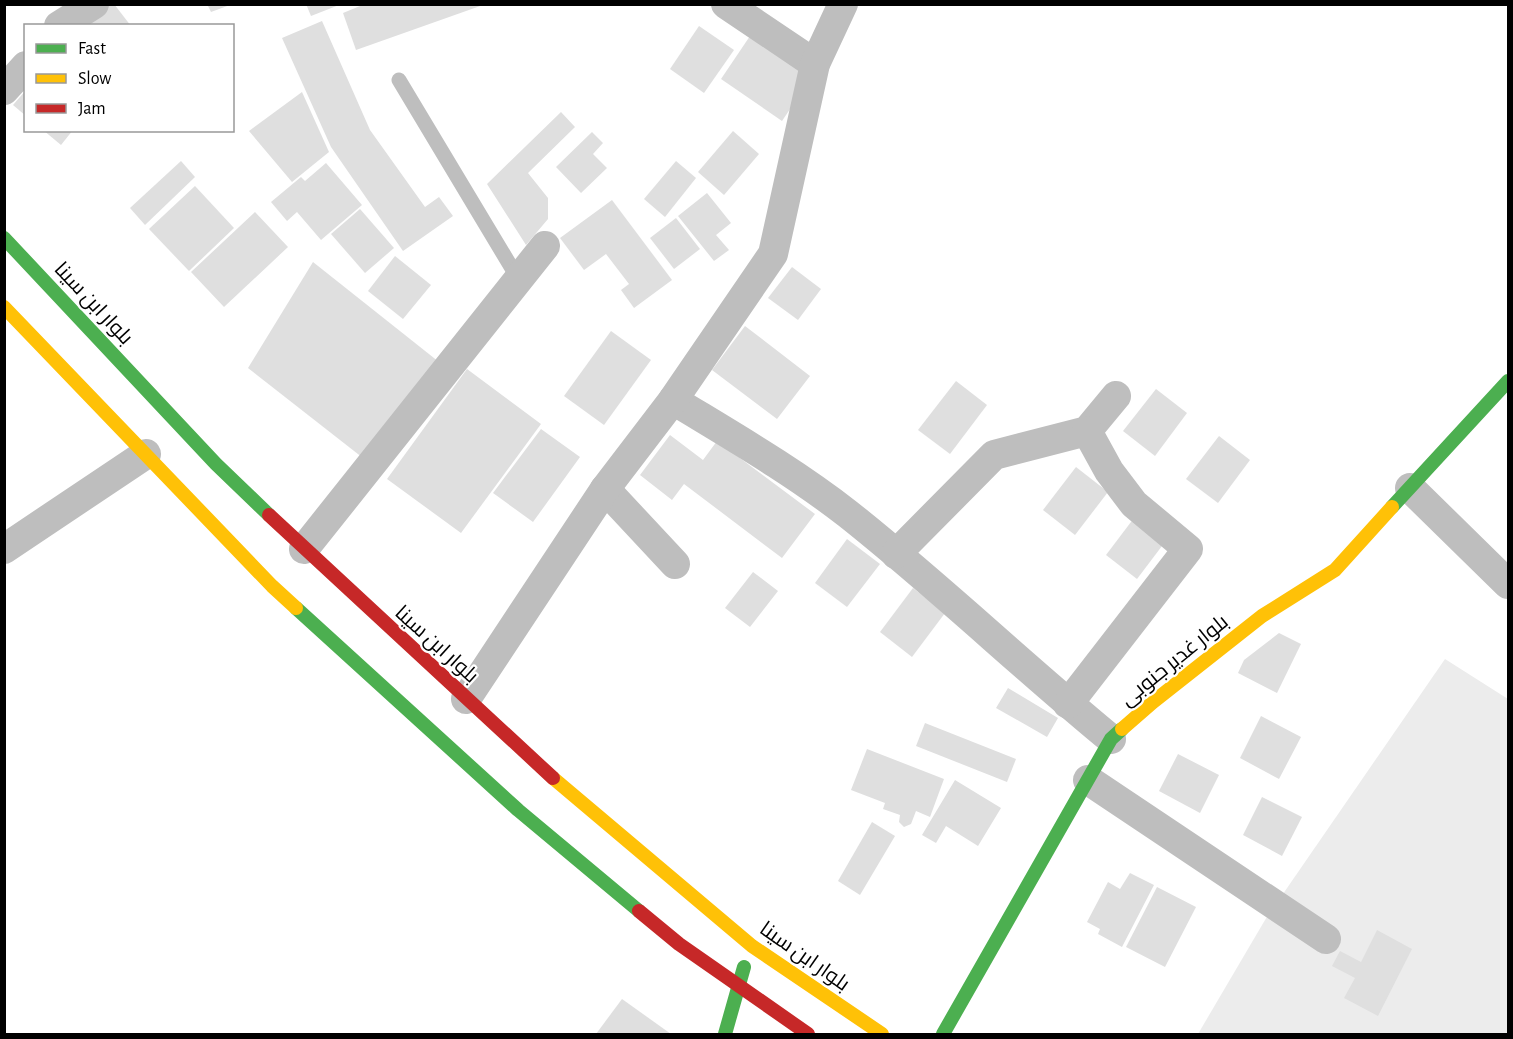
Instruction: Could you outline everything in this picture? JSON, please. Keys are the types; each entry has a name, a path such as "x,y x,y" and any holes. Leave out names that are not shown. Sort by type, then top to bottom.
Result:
{"main road":[{"name":"بلوار ابن سینا","path":"4,238 216,464 304,549 544,770 752,946 882,1035"},
{"path":"4,307 272,586 509,802 679,944 808,1035"},
{"name":"بلوار غدیر جنوبی","path":"943,1035 1111,739 1153,702 1262,616 1335,570 1509,381"},
{"path":"725,1035 737,986 752,946"}],"street":[{"path":"62,24 94,4"},
{"path":"726,4 815,64"},
{"path":"466,699 605,489 673,400 773,254 815,64 843,4"},
{"path":"4,90 24,68"},
{"path":"304,549 545,246"},
{"path":"896,554 994,455 1087,431 1116,396"},
{"path":"673,400 809,486 896,554 1111,739"},
{"path":"1068,704 1188,549 1134,504 1109,471 1087,431"},
{"path":"4,549 146,454"},
{"path":"1410,488 1509,584"},
{"path":"605,489 675,564"},
{"path":"1088,780 1326,939"}],"lane":[{"path":"399,80 519,280"}],"shaded area":[{"path":"1445,659 1508,699 1508,1034 1198,1034 1265,920"}],"building":[{"path":"102,4 114,4 129,24 78,24"},
{"path":"207,4 230,4 230,5 211,12"},
{"path":"306,4 339,4 339,5 311,16"},
{"path":"365,4 483,5 356,50 343,13"},
{"path":"322,21 370,130 425,207 439,197 453,216 403,251 331,147 282,38"},
{"path":"699,26 734,50 704,93 670,69"},
{"path":"750,36 811,78 782,121 721,79"},
{"path":"24,92 24,114 13,105"},
{"path":"302,92 329,152 292,182 249,131"},
{"path":"561,112 575,127 528,173 548,198 548,219 526,245 487,184"},
{"path":"733,131 759,154 724,195 698,172"},
{"path":"45,132 71,132 61,145"},
{"path":"592,132 603,143 593,154 607,168 581,193 556,167"},
{"path":"181,161 195,177 145,225 130,208"},
{"path":"676,161 696,178 665,217 644,199"},
{"path":"326,163 362,205 321,240 297,212 287,221 271,202 301,177 305,181"},
{"path":"195,186 234,228 189,271 149,229"},
{"path":"707,193 731,223 716,235 729,250 714,261 678,216"},
{"path":"612,200 672,280 634,308 621,290 629,284 606,254 584,270 560,238"},
{"path":"360,209 394,248 365,273 331,234"},
{"path":"255,212 288,247 224,307 191,272"},
{"path":"676,218 700,249 674,269 650,238"},
{"path":"395,256 431,285 403,319 368,291"},
{"path":"313,262 439,362 363,458 248,368"},
{"path":"792,267 821,289 798,320 768,298"},
{"path":"745,326 810,376 777,419 712,370"},
{"path":"611,331 651,360 604,425 564,396"},
{"path":"467,369 541,424 461,533 387,479"},
{"path":"956,381 987,405 950,454 918,430"},
{"path":"1156,389 1187,413 1155,456 1123,431"},
{"path":"541,429 580,457 533,522 493,493"},
{"path":"670,435 703,460 717,441 815,514 782,558 684,484 672,500 640,475"},
{"path":"1219,436 1250,460 1218,503 1186,479"},
{"path":"1076,467 1108,492 1075,535 1043,510"},
{"path":"1134,518 1165,542 1137,579 1106,555"},
{"path":"847,539 880,564 847,607 815,583"},
{"path":"753,572 778,591 750,627 725,608"},
{"path":"913,588 945,613 912,657 880,632"},
{"path":"1279,633 1301,644 1277,693 1238,673 1244,660"},
{"path":"1008,688 1058,718 1047,737 996,708"},
{"path":"1261,716 1301,737 1279,779 1240,758"},
{"path":"925,723 1016,759 1007,782 916,746"},
{"path":"867,749 944,779 930,817 916,811 911,824 904,827 899,822 900,815 883,809 885,803 851,790"},
{"path":"1178,754 1219,775 1200,813 1159,791"},
{"path":"955,780 1001,808 978,846 946,826 936,843 922,835"},
{"path":"1262,797 1302,817 1282,856 1243,835"},
{"path":"872,822 895,836 860,895 838,881"},
{"path":"1130,873 1154,885 1122,947 1098,934 1100,929 1087,922 1108,882 1120,889"},
{"path":"1157,887 1196,907 1165,967 1126,947"},
{"path":"1377,930 1412,949 1378,1016 1344,998 1355,978 1332,966 1340,951 1361,962"},
{"path":"622,999 671,1034 596,1034"}],"traffic: fast":[{"path":"4,238 216,464 269,515"},
{"path":"1392,507 1508,381"},
{"path":"296,608 518,810 639,911"},
{"path":"943,1034 1111,739 1122,729"},
{"path":"725,1034 744,967"}],"traffic: slow":[{"path":"4,307 272,586 296,608"},
{"path":"1122,729 1262,616 1335,570 1392,507"},
{"path":"553,778 752,946 882,1034"}],"traffic: jam":[{"path":"269,515 553,778"},
{"path":"639,911 679,944 808,1034"}]}
